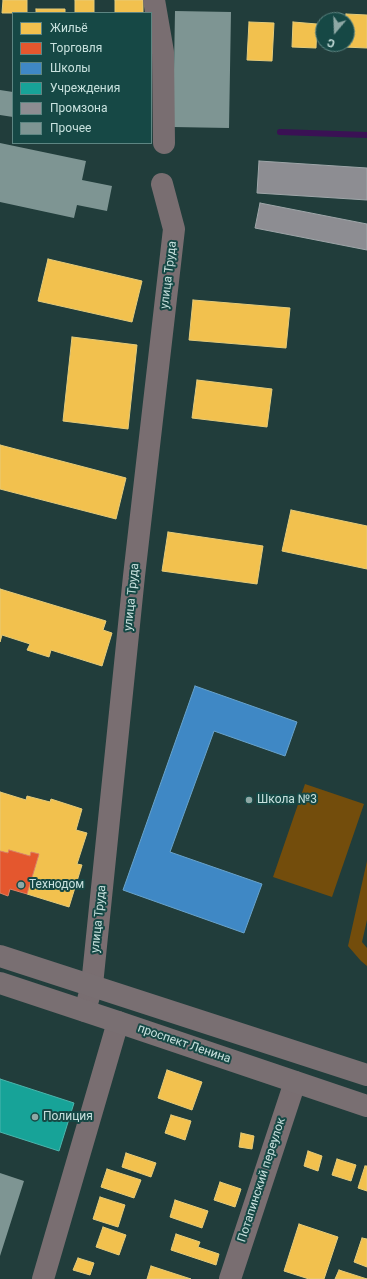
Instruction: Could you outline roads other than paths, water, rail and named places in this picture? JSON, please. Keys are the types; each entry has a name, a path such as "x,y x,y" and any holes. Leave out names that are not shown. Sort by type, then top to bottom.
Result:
{"main road":[{"path":"0,956 367,1075"},
{"name":"проспект Ленина","path":"0,983 85,1010 367,1106"}],"street":[{"path":"154,0 163,52 164,143"},
{"name":"улица Труда","path":"85,1010 92,985 134,576 174,229 162,184"},
{"path":"43,1279 118,1022"},
{"name":"Потапинский переулок","path":"230,1279 295,1082"}],"waterway":[{"path":"280,132 367,135"}],"place":[{"name":"Школа №3","path":"249,800"},
{"name":"Технодом","path":"21,885"},
{"name":"Полиция","path":"35,1117"}]}
